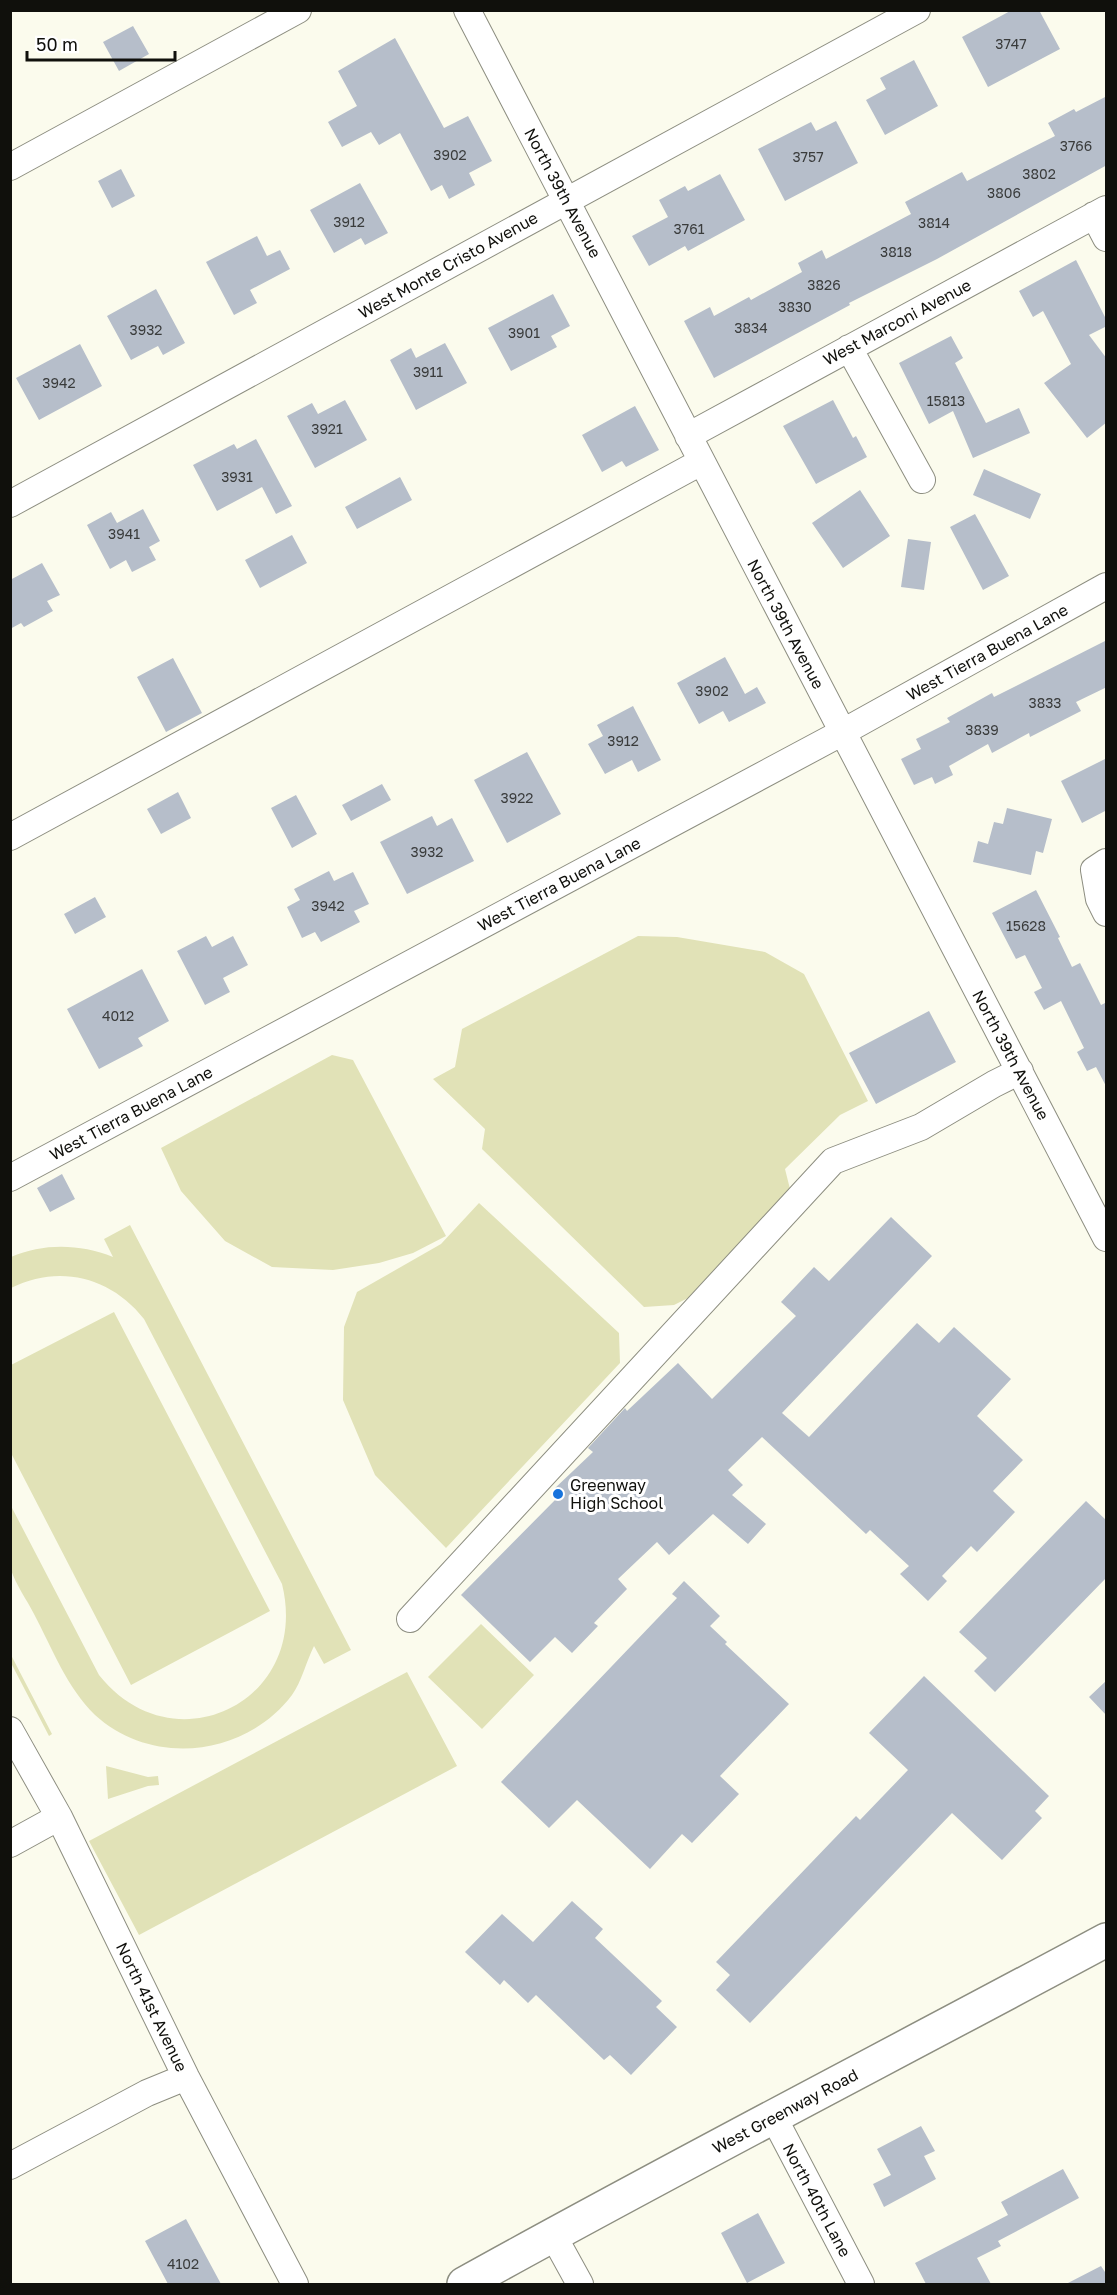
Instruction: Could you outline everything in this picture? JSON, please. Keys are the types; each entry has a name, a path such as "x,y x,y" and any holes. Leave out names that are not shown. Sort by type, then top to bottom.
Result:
{"main road":[{"name":"West Greenway Road","path":"464,2284 773,2116 1107,1940"}],"street":[{"path":"10,167 298,10"},
{"name":"North 39th Avenue","path":"467,10 1107,1238"},
{"name":"West Monte Cristo Avenue","path":"10,504 917,10"},
{"path":"1100,212 1107,238"},
{"name":"West Marconi Avenue","path":"688,436 1100,212"},
{"path":"849,348 922,480"},
{"path":"10,837 701,462"},
{"name":"West Tierra Buena Lane","path":"10,1178 843,732 1107,586"},
{"path":"1100,866 1100,899 1107,913"},
{"path":"410,1618 833,1161 921,1127 1020,1071"},
{"name":"North 41st Avenue","path":"10,1730 59,1817 186,2077 295,2284"},
{"path":"10,1844 59,1817"},
{"path":"10,2166 147,2093 186,2077"},
{"name":"North 40th Lane","path":"773,2116 861,2284"},
{"path":"553,2235 580,2284"}],"green space":[{"path":"638,936 677,937 765,952 804,974 868,1101 840,1115 785,1169 790,1189 688,1298 674,1305 644,1307 482,1149 485,1129 433,1079 455,1067 462,1029"},
{"path":"332,1055 353,1060 446,1236 413,1253 379,1263 333,1270 272,1267 225,1241 181,1191 161,1148"},
{"path":"479,1203 619,1333 620,1363 446,1548 375,1475 343,1400 344,1327 357,1292 441,1244"},
{"path":"130,1225 351,1650 324,1664 314,1646 292,1695 272,1716 249,1732 224,1742 197,1748 170,1748 143,1743 118,1732 95,1715 76,1693 61,1667 16,1581 10,1564 11,1506 99,1675 130,1703 163,1717 198,1718 230,1709 257,1689 276,1661 286,1625 282,1584 144,1319 116,1293 100,1284 83,1279 65,1276 47,1277 11,1288 11,1257 36,1249 62,1247 88,1250 113,1257 104,1239"},
{"path":"114,1312 270,1611 131,1685 11,1453 11,1365"},
{"path":"481,1624 534,1675 482,1729 428,1677"},
{"path":"11,1655 52,1734 49,1736 11,1663"},
{"path":"407,1672 457,1766 139,1935 89,1841"},
{"path":"106,1766 148,1777 158,1776 159,1785 148,1786 108,1799"}],"building":[{"path":"1012,10 1039,10 1060,49 988,87 962,37"},
{"path":"133,26 149,54 119,71 103,42"},
{"path":"395,38 444,128 468,116 492,161 469,173 475,185 449,199 442,185 431,191 400,133 379,145 371,132 342,147 328,122 357,106 338,71"},
{"path":"914,60 938,106 885,135 866,100 886,89 880,78"},
{"path":"1107,96 1107,165 714,378 684,321 710,307 714,316 749,297 751,300 802,272 798,263 822,250 826,259 911,214 905,202 962,172 967,181 1055,136 1048,123 1074,109 1076,112"},
{"path":"836,121 858,163 785,201 758,149 811,122 816,131"},
{"path":"121,169 135,196 112,208 98,181"},
{"path":"720,174 745,220 688,251 685,246 649,266 632,236 668,217 659,200 685,186 688,191"},
{"path":"360,183 388,233 365,245 361,238 334,253 310,210"},
{"path":"257,236 267,256 280,250 290,269 250,290 257,303 234,315 206,262"},
{"path":"1076,260 1107,321 1107,326 1089,335 1107,359 1107,422 1087,438 1044,383 1071,364 1043,311 1033,317 1019,291"},
{"path":"156,289 185,343 163,355 158,346 131,360 107,316"},
{"path":"553,294 570,326 551,336 557,347 511,371 488,328"},
{"path":"951,336 963,358 955,363 986,423 1019,408 1030,433 973,458 953,411 929,424 899,363"},
{"path":"445,343 467,383 416,410 390,360 411,348 416,358"},
{"path":"80,344 102,386 39,420 16,378"},
{"path":"345,400 367,440 315,468 287,416 312,403 318,414"},
{"path":"833,400 853,438 856,436 867,457 816,484 783,426"},
{"path":"635,406 659,450 626,467 622,461 602,472 582,435"},
{"path":"256,439 292,506 276,514 262,487 217,511 193,465 234,444 237,449"},
{"path":"984,469 1041,494 1030,519 973,495"},
{"path":"400,477 412,500 357,529 345,507"},
{"path":"860,490 890,536 843,568 812,523"},
{"path":"143,509 160,541 149,547 156,560 132,572 126,560 110,569 87,525 111,512 117,523"},
{"path":"975,514 1009,576 983,590 950,527"},
{"path":"292,535 307,563 260,588 245,560"},
{"path":"908,539 931,542 924,590 901,587"},
{"path":"42,563 60,595 47,601 53,611 24,627 21,623 10,629 10,580"},
{"path":"1107,640 1107,687 1076,702 1081,711 1030,737 1029,733 992,753 988,744 949,766 953,775 935,784 932,777 914,785 901,759 921,749 916,739 950,722 947,718 992,693 994,697"},
{"path":"725,657 745,694 757,687 766,703 729,722 723,711 699,724 677,683"},
{"path":"173,658 202,713 166,732 137,677"},
{"path":"633,706 661,760 638,772 632,760 605,774 588,744 603,736 597,725"},
{"path":"527,752 561,814 507,843 474,780"},
{"path":"1107,758 1107,810 1082,823 1061,781"},
{"path":"382,784 391,800 351,821 342,805"},
{"path":"178,792 191,818 161,834 147,809"},
{"path":"296,795 317,834 292,848 271,808"},
{"path":"1007,808 1052,819 1043,853 1036,851 1031,875 973,862 978,841 988,844 994,822 1003,824"},
{"path":"432,816 437,826 452,818 474,861 407,894 380,842"},
{"path":"329,871 334,881 353,872 369,904 354,911 360,922 321,942 315,932 302,938 287,907 300,900 294,889"},
{"path":"1036,890 1060,937 1058,938 1072,967 1080,963 1101,1005 1107,1002 1107,1088 1096,1067 1087,1071 1077,1052 1084,1048 1061,1001 1044,1010 1034,992 1042,988 1025,955 1016,959 992,913"},
{"path":"95,897 106,917 75,934 64,914"},
{"path":"206,936 212,947 233,936 248,965 223,978 230,992 205,1005 177,951"},
{"path":"142,969 169,1021 138,1038 143,1046 99,1069 67,1009"},
{"path":"929,1011 956,1062 876,1104 849,1053"},
{"path":"62,1174 75,1199 50,1212 37,1188"},
{"path":"891,1217 932,1256 782,1413 809,1437 917,1323 939,1343 954,1327 1011,1379 977,1416 1023,1460 993,1491 1015,1512 977,1552 971,1546 942,1576 947,1581 928,1601 900,1574 909,1566 870,1530 866,1534 762,1437 728,1470 743,1485 732,1495 766,1524 748,1544 713,1514 669,1555 657,1542 618,1579 627,1589 594,1623 598,1626 572,1653 555,1637 530,1662 461,1595 559,1496 553,1490 593,1452 588,1448 625,1408 627,1411 678,1363 712,1399 796,1316 781,1302 814,1267 829,1281"},
{"path":"1086,1501 1107,1521 1107,1577 995,1692 974,1671 987,1658 959,1632"},
{"path":"684,1581 720,1616 710,1626 727,1642 725,1644 789,1704 720,1776 739,1794 692,1843 682,1834 650,1869 577,1800 549,1828 501,1782 677,1598 672,1594"},
{"path":"924,1676 1049,1796 1035,1811 1042,1818 1002,1860 952,1813 750,2023 716,1990 730,1975 716,1962 856,1816 860,1820 908,1770 869,1733"},
{"path":"1107,1680 1107,1716 1089,1697"},
{"path":"572,1901 603,1929 595,1938 662,2001 656,2007 677,2027 631,2075 610,2055 604,2060 536,1995 528,2003 504,1980 500,1985 465,1952 502,1914 533,1942"},
{"path":"921,2126 935,2151 924,2156 936,2179 884,2207 873,2184 891,2175 877,2149"},
{"path":"1063,2169 1079,2198 998,2241 1001,2246 977,2258 991,2284 926,2284 915,2263 1008,2215 1001,2202"},
{"path":"758,2213 785,2263 747,2283 721,2233"},
{"path":"186,2219 221,2284 168,2284 145,2241"},
{"path":"1101,2266 1107,2275 1107,2284 1066,2284"}],"place":[{"name":"Greenway High School","path":"558,1494"}]}
